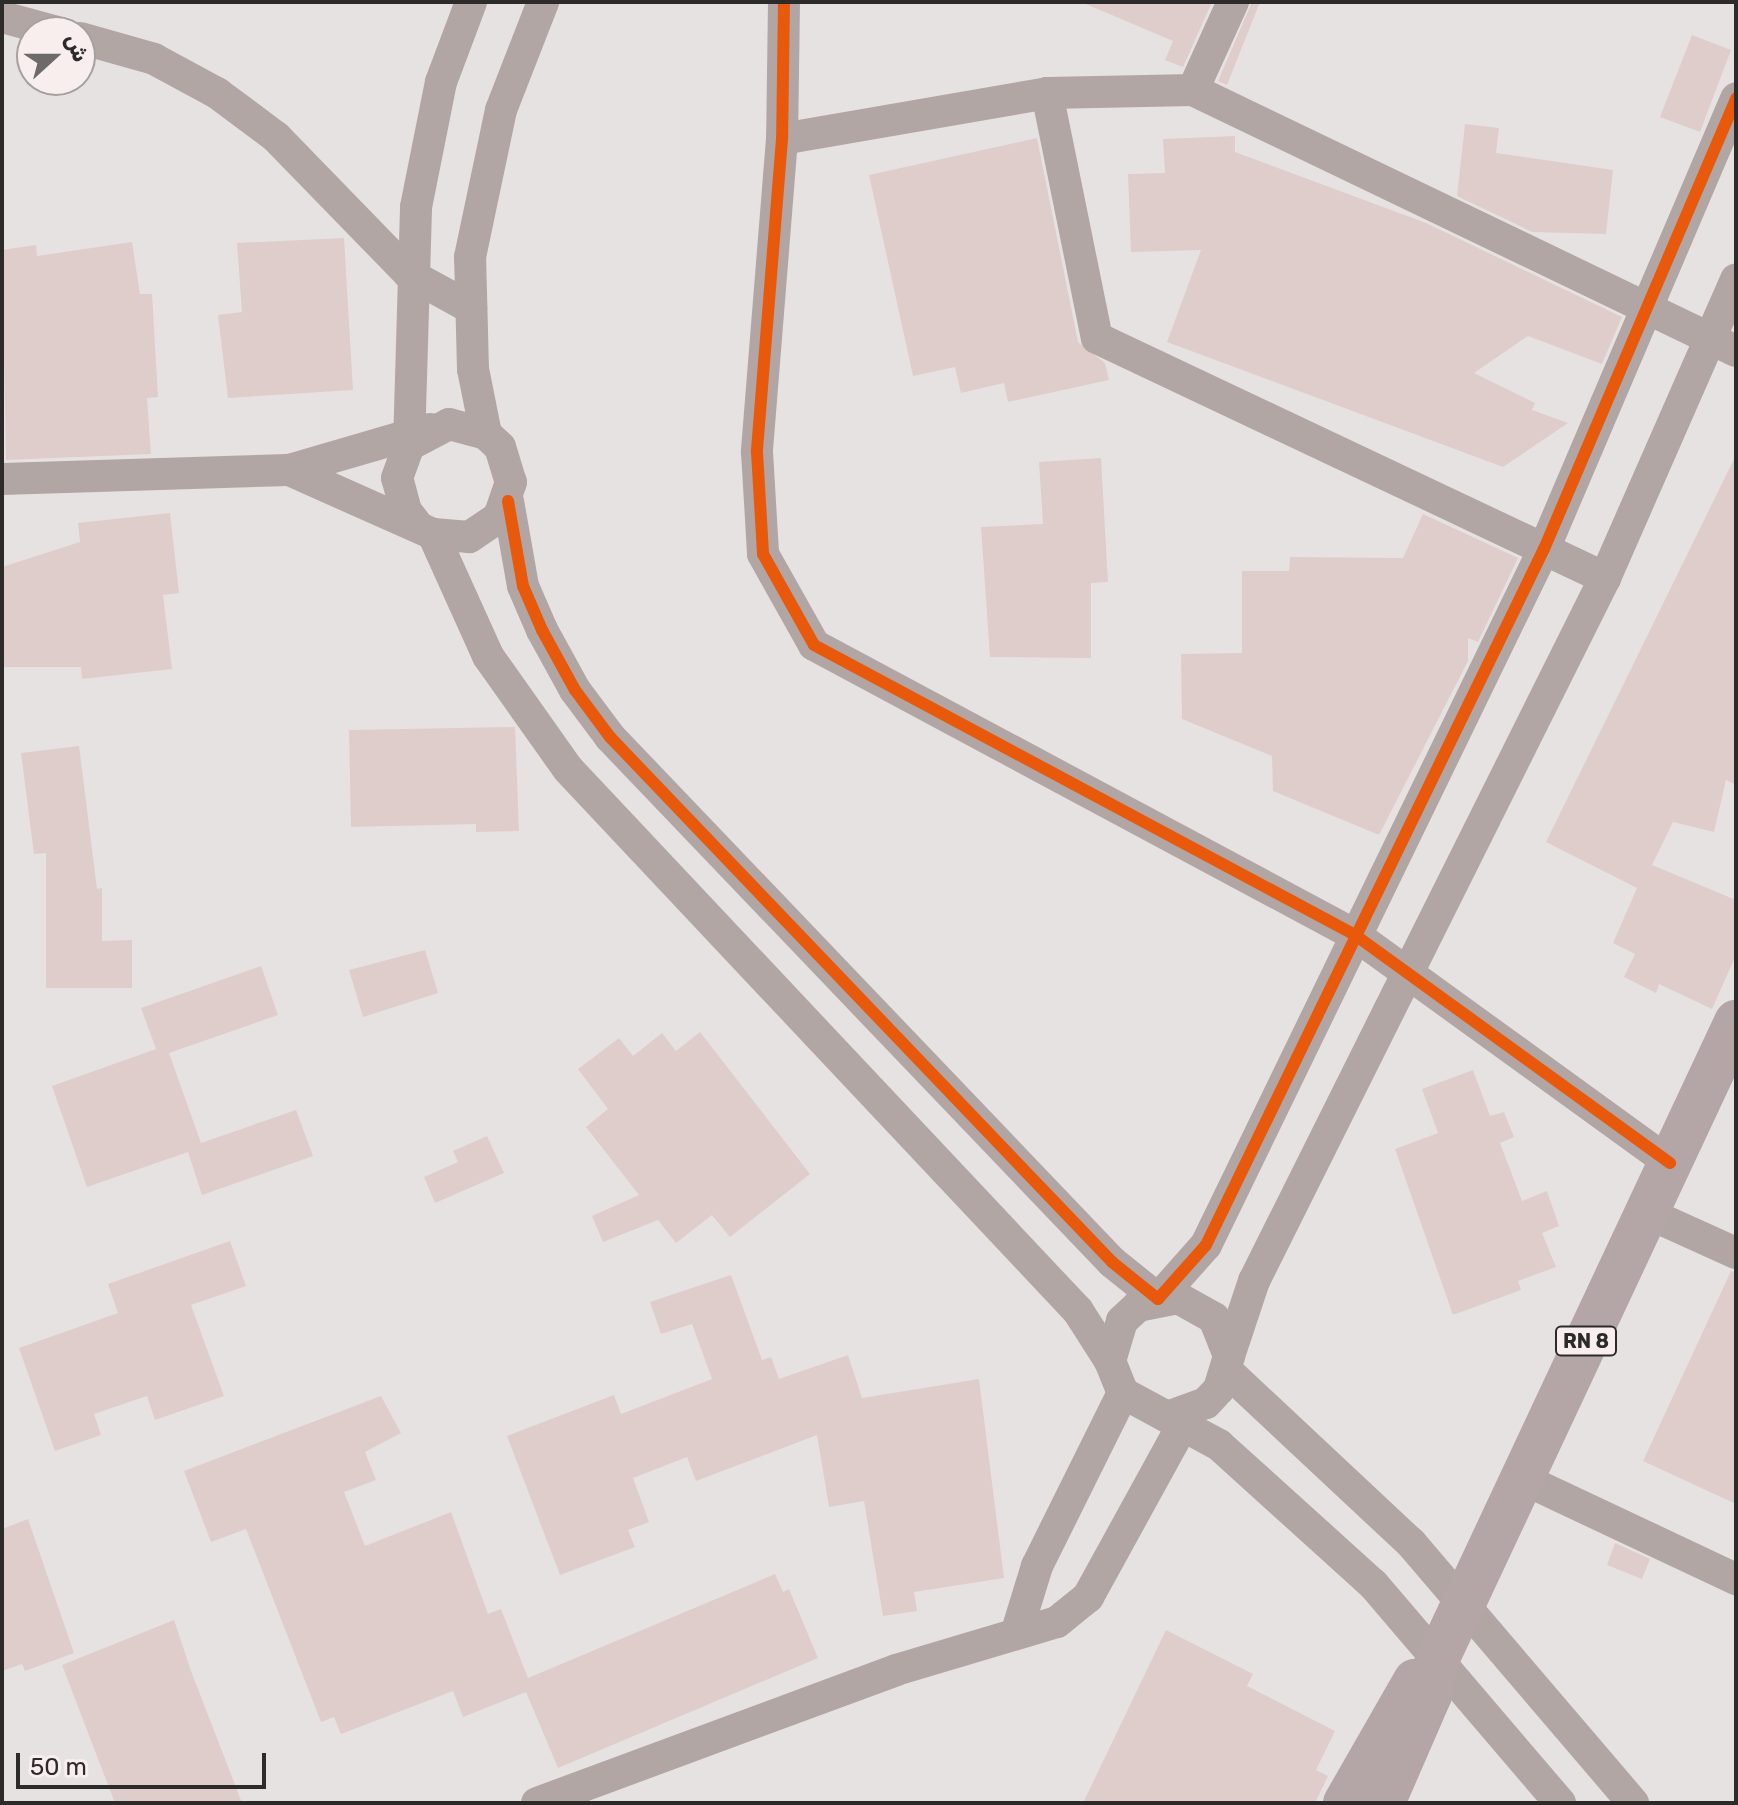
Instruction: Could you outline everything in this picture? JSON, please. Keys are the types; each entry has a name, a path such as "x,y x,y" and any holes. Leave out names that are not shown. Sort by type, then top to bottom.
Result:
{"main road":[{"name":"RN 8","path":"1383,1803 1430,1695 1437,1660 1736,1022"},
{"name":"RN 8","path":"1345,1803 1406,1692 1437,1660"}],"street":[{"path":"471,2 441,82 416,207 409,274 416,435 397,478 402,503 425,530 488,656 568,769 1078,1311 1110,1361 1123,1393 1144,1410 1180,1417 1219,1445 1373,1584 1560,1803"},
{"path":"543,2 501,110 484,178 470,257 473,369 486,434 508,463 508,501 523,586 542,630 575,690 610,737 1112,1262 1158,1299 1178,1298 1214,1318 1228,1364 1411,1543 1633,1803"},
{"path":"784,2 782,139 758,466 763,554 814,645 1355,935 1406,976 1670,1163"},
{"path":"1193,90 1233,2"},
{"path":"96,43 154,59 217,93 276,137 409,274 471,308"},
{"path":"782,139 1047,93 1193,90 1722,344"},
{"path":"1047,93 1097,338 1605,578"},
{"path":"1110,1361 1122,1321 1158,1299 1206,1245 1544,549 1643,306 1736,98"},
{"path":"537,1803 1017,1631 1057,1622 1088,1597 1180,1417 1206,1403 1228,1364 1254,1281 1722,344 1736,279"},
{"path":"2,479 289,470 416,435 468,426 486,434"},
{"path":"289,470 425,530 469,537 499,517 508,501"},
{"path":"1645,1212 1736,1253"},
{"path":"1017,1631 1037,1566 1123,1393"},
{"path":"1521,1478 1736,1579"}],"building":[{"path":"1081,2 1212,2 1183,67 1165,60 1173,41"},
{"path":"1252,2 1260,2 1227,85 1218,81"},
{"path":"1692,35 1731,50 1700,132 1660,117"},
{"path":"1465,124 1499,128 1496,153 1613,170 1606,234 1532,232 1457,196"},
{"path":"1235,136 1235,152 1426,223 1622,317 1602,364 1528,336 1474,373 1535,403 1532,410 1568,423 1503,467 1167,342 1201,250 1131,252 1128,174 1165,173 1163,139"},
{"path":"1037,138 1078,342 1105,363 1109,380 1008,402 1004,383 961,393 955,367 913,376 869,175"},
{"path":"344,238 353,390 228,398 218,315 242,312 237,243"},
{"path":"132,242 140,294 152,294 158,397 147,398 151,454 6,460 2,250 36,245 37,256"},
{"path":"1736,455 1736,785 1726,780 1714,832 1673,822 1652,865 1736,900 1736,955 1712,1009 1659,984 1656,993 1624,977 1635,954 1613,943 1637,888 1546,842"},
{"path":"1101,458 1108,582 1091,583 1091,658 990,657 981,527 1043,524 1039,462"},
{"path":"170,513 179,593 163,595 172,669 82,679 81,667 2,667 2,567 80,542 78,523"},
{"path":"1423,514 1518,558 1478,642 1468,638 1468,661 1379,835 1273,791 1272,756 1182,719 1181,654 1242,653 1242,571 1289,571 1290,557 1403,558"},
{"path":"515,727 519,831 476,832 476,824 351,827 349,730"},
{"path":"79,746 97,889 102,888 102,941 132,940 132,988 46,988 46,853 34,854 21,753"},
{"path":"425,950 438,993 363,1017 349,970"},
{"path":"261,966 278,1015 169,1053 201,1143 296,1110 313,1156 202,1195 188,1152 87,1187 52,1086 156,1049 141,1008"},
{"path":"700,1032 810,1174 730,1237 712,1215 676,1243 658,1220 603,1242 592,1216 639,1195 586,1127 608,1109 578,1069 619,1038 633,1056 662,1033 676,1051"},
{"path":"1473,1070 1490,1116 1504,1112 1514,1137 1500,1143 1522,1201 1547,1191 1559,1226 1542,1233 1556,1267 1518,1281 1521,1290 1453,1315 1395,1149 1438,1133 1422,1089"},
{"path":"487,1136 504,1173 435,1203 424,1177 458,1162 453,1151"},
{"path":"230,1241 246,1286 191,1305 224,1396 155,1420 147,1396 94,1414 101,1435 55,1451 19,1348 118,1313 108,1284"},
{"path":"1731,1271 1736,1272 1736,1504 1643,1461"},
{"path":"731,1275 762,1360 771,1357 779,1379 848,1355 862,1398 979,1379 1004,1578 914,1592 917,1611 883,1616 864,1501 829,1507 817,1435 696,1481 687,1457 633,1478 649,1522 628,1530 635,1547 560,1575 507,1436 614,1395 621,1414 712,1379 692,1324 661,1334 650,1302"},
{"path":"381,1396 401,1433 365,1452 376,1480 344,1492 365,1546 451,1512 488,1614 501,1609 528,1678 775,1574 783,1592 789,1589 818,1658 558,1768 526,1692 463,1717 453,1691 341,1734 334,1717 321,1722 246,1529 211,1542 184,1471"},
{"path":"28,1519 74,1653 25,1671 22,1664 2,1671 2,1529"},
{"path":"1615,1543 1650,1559 1642,1579 1607,1565"},
{"path":"174,1620 242,1803 115,1803 62,1665"},
{"path":"1166,1630 1253,1674 1247,1686 1335,1731 1316,1770 1328,1776 1315,1803 1083,1803"}],"cycle path":[{"path":"784,2 782,139 757,452 763,554 814,645 1355,935 1670,1163"},
{"path":"508,501 523,586 542,630 575,690 610,737 1112,1262 1158,1299 1206,1245 1544,549 1736,98"}]}
